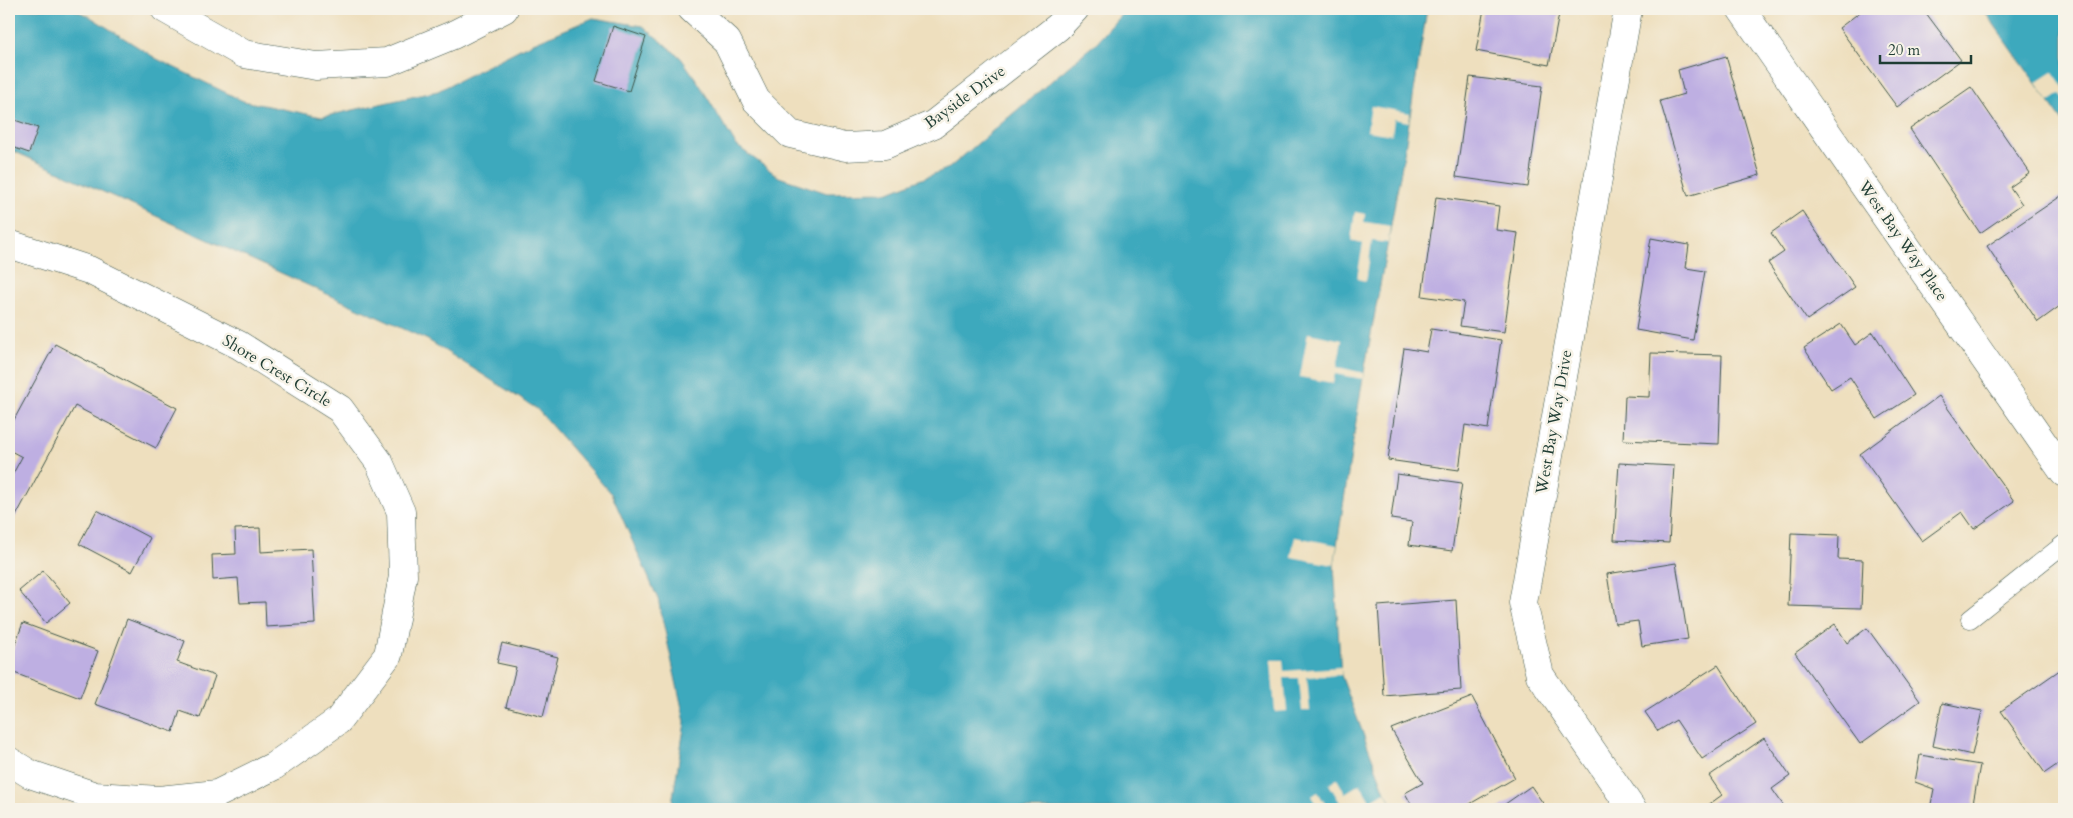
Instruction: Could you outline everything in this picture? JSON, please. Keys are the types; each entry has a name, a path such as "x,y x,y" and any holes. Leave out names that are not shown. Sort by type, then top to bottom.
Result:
{"street":[{"path":"165,9 244,54 316,66 387,62 452,35 504,9"},
{"name":"Bayside Drive","path":"692,9 727,41 756,100 790,134 845,147 885,145 934,124 1058,27 1075,9"},
{"name":"West Bay Way Drive","path":"1628,9 1523,603 1540,675 1632,809"},
{"name":"West Bay Way Place","path":"1741,9 2064,473"},
{"name":"Shore Crest Circle","path":"9,244 89,270 239,345 340,409 379,462 401,512 404,576 388,655 338,721 274,766 217,794 158,800 94,796 30,774 9,761"}],"lane":[{"path":"1970,619 2064,544"}],"water":[{"path":"9,9 72,9 89,16 157,59 243,101 322,117 438,91 526,46 593,18 643,26 681,58 698,82 736,145 779,177 827,193 889,192 949,168 1097,42 1126,9 1427,9 1404,154 1361,389 1334,565 1341,675 1385,792 1395,809 671,809 685,722 658,599 612,495 537,409 428,340 9,149"},
{"path":"1983,9 2064,9 2064,123"}],"pier":[{"path":"2053,72 2064,88 2064,100 2060,94 2049,102 2036,83"},
{"path":"1371,106 1410,113 1409,122 1394,119 1392,135 1367,131"},
{"path":"1355,212 1365,214 1364,222 1390,226 1388,243 1372,241 1366,281 1357,279 1363,244 1351,241"},
{"path":"1308,333 1342,340 1337,367 1364,373 1363,379 1335,374 1333,383 1300,377"},
{"path":"1295,537 1337,545 1334,565 1291,557"},
{"path":"1271,660 1283,660 1284,671 1341,667 1341,675 1307,677 1310,711 1302,711 1299,678 1284,678 1287,711 1275,712"},
{"path":"1337,779 1345,793 1360,784 1370,801 1385,792 1394,808 1344,809 1329,784"},
{"path":"1318,792 1328,809 1320,809 1312,796"}],"building":[{"path":"1484,9 1560,9 1549,65 1476,51"},
{"path":"1864,9 1923,9 1961,60 1897,107 1839,28"},
{"path":"613,26 646,37 629,91 596,81"},
{"path":"1726,56 1760,175 1688,196 1660,101 1684,94 1678,70"},
{"path":"1470,77 1542,86 1528,187 1456,177"},
{"path":"1971,87 2030,173 2010,187 2022,204 1980,233 1910,129"},
{"path":"9,118 38,128 29,153 9,146"},
{"path":"2064,194 2064,303 2038,322 1987,246"},
{"path":"1436,197 1499,206 1496,230 1518,233 1504,332 1460,326 1464,302 1422,296"},
{"path":"1802,211 1855,287 1807,320 1768,263 1784,252 1771,233"},
{"path":"1651,238 1689,245 1686,268 1705,271 1693,340 1636,330"},
{"path":"1841,324 1855,345 1873,332 1914,395 1877,419 1850,377 1831,389 1804,348"},
{"path":"1431,329 1501,340 1488,429 1465,425 1459,470 1388,460 1404,348 1427,352"},
{"path":"55,344 177,408 156,448 75,406 9,529 9,481 22,457 9,450 9,429"},
{"path":"1651,353 1722,355 1719,444 1623,440 1625,396 1649,397"},
{"path":"1939,396 2014,501 1974,529 1962,512 1922,541 1860,454"},
{"path":"1619,463 1674,466 1669,543 1614,540"},
{"path":"1397,474 1462,483 1452,551 1409,545 1412,522 1391,519"},
{"path":"97,510 150,538 132,572 79,544"},
{"path":"260,528 261,552 311,549 315,624 266,627 265,602 240,603 238,578 213,580 212,555 236,554 235,529"},
{"path":"1791,533 1839,535 1838,559 1863,560 1861,608 1788,606"},
{"path":"1676,563 1688,639 1642,646 1638,621 1615,624 1607,574"},
{"path":"43,571 70,603 46,623 19,591"},
{"path":"1456,600 1461,690 1384,696 1378,606"},
{"path":"127,619 185,641 177,662 215,676 200,718 180,711 173,732 95,704"},
{"path":"23,623 98,651 80,698 9,671 9,660"},
{"path":"1835,624 1847,643 1867,628 1920,701 1860,744 1795,653"},
{"path":"502,643 558,657 543,717 506,707 516,667 497,663"},
{"path":"1718,665 1756,724 1702,759 1676,720 1658,731 1645,712"},
{"path":"2064,667 2064,760 2045,773 2001,711"},
{"path":"1472,697 1515,778 1461,809 1414,809 1405,793 1423,783 1391,729"},
{"path":"1942,703 1982,711 1972,755 1933,746"},
{"path":"1764,738 1790,776 1772,789 1786,809 1705,809 1722,795 1709,776"},
{"path":"1920,755 1980,765 1972,809 1930,809 1934,789 1915,782"},
{"path":"1531,786 1547,809 1498,809"}]}
